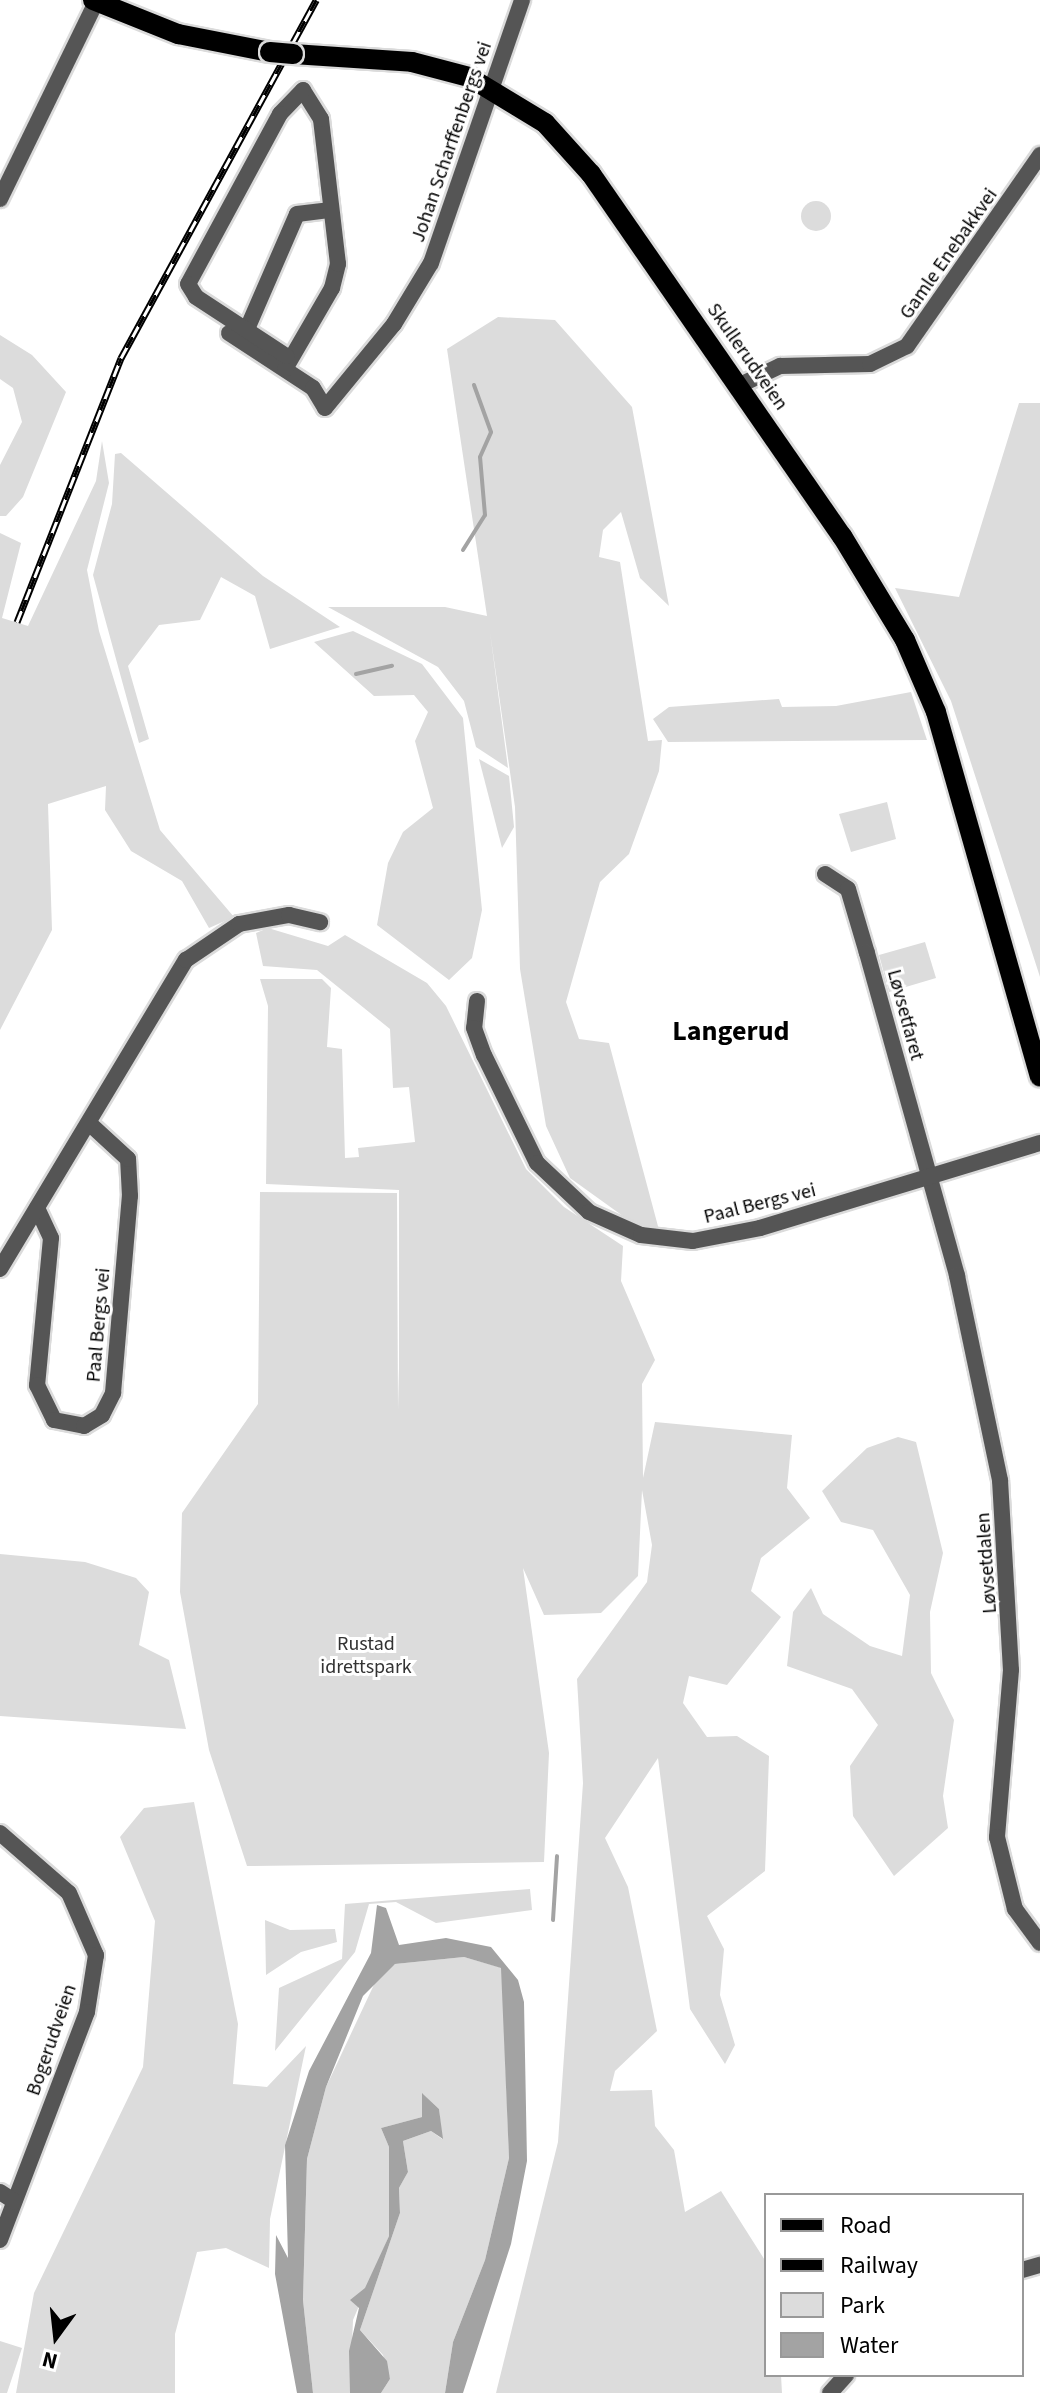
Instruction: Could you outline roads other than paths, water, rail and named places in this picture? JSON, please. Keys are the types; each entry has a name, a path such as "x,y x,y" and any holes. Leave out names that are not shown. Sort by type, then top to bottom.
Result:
{"main road":[{"name":"Skullerudveien","path":"94,1 178,34 270,52 412,62 493,88 545,123 582,162 870,578 923,678 1040,1076"}],"street":[{"name":"Johan Scharffenbergs vei","path":"285,362 316,390 325,408 394,324 431,263 522,0"},
{"name":"Skullerudveien","path":"0,199 94,1"},
{"path":"298,90 313,99 321,119 338,264 332,288 285,362 247,329 196,297 189,279 298,90"},
{"name":"Gamle Enebakkvei","path":"738,386 780,366 870,364 907,346 1040,155"},
{"path":"247,329 297,214 331,210"},
{"path":"229,333 285,362"},
{"name":"Løvsetfaret","path":"825,874 848,889 930,1178"},
{"path":"0,1269 89,1123 159,999 196,951 241,923 289,915 320,922"},
{"name":"Paal Bergs vei","path":"477,1001 478,1041 528,1149 560,1190 621,1229 655,1238 710,1239 930,1178 1040,1143"},
{"name":"Paal Bergs vei","path":"37,1208 51,1238 37,1385 54,1420 84,1426 102,1415 113,1393 130,1168 122,1150 89,1123"},
{"name":"Løvsetdalen","path":"930,1178 963,1300 1008,1548 1011,1670 997,1837 1015,1909 1040,1943"},
{"name":"Bogerudveien","path":"0,1833 69,1893 96,1955 87,2012 7,2196 0,2240"},
{"path":"830,2393 844,2377"}],"water":[{"path":"377,1905 386,1908 399,1945 446,1938 491,1947 518,1980 524,2002 527,2161 511,2244 463,2393 445,2393 453,2342 485,2260 509,2158 501,1968 464,1957 395,1964 363,1996 326,2087 307,2159 303,2300 313,2393 297,2393 275,2274 276,2235 288,2258 285,2145 309,2071 371,1953"},
{"path":"422,2093 439,2109 443,2139 431,2131 403,2141 408,2172 399,2188 400,2213 360,2330 387,2361 390,2379 381,2393 350,2393 349,2351 359,2308 350,2300 365,2288 389,2236 389,2147 381,2128 422,2117"}],"waterway":[{"path":"463,550 485,515 480,457 491,432 474,385"},
{"path":"356,674 392,666"},
{"path":"553,1920 557,1856"}],"railway":[{"path":"17,622 121,358 316,0"}],"district":[{"name":"Langerud","path":"731,1031"}],"park label":[{"name":"Rustad idrettspark","path":"366,1656"}]}
